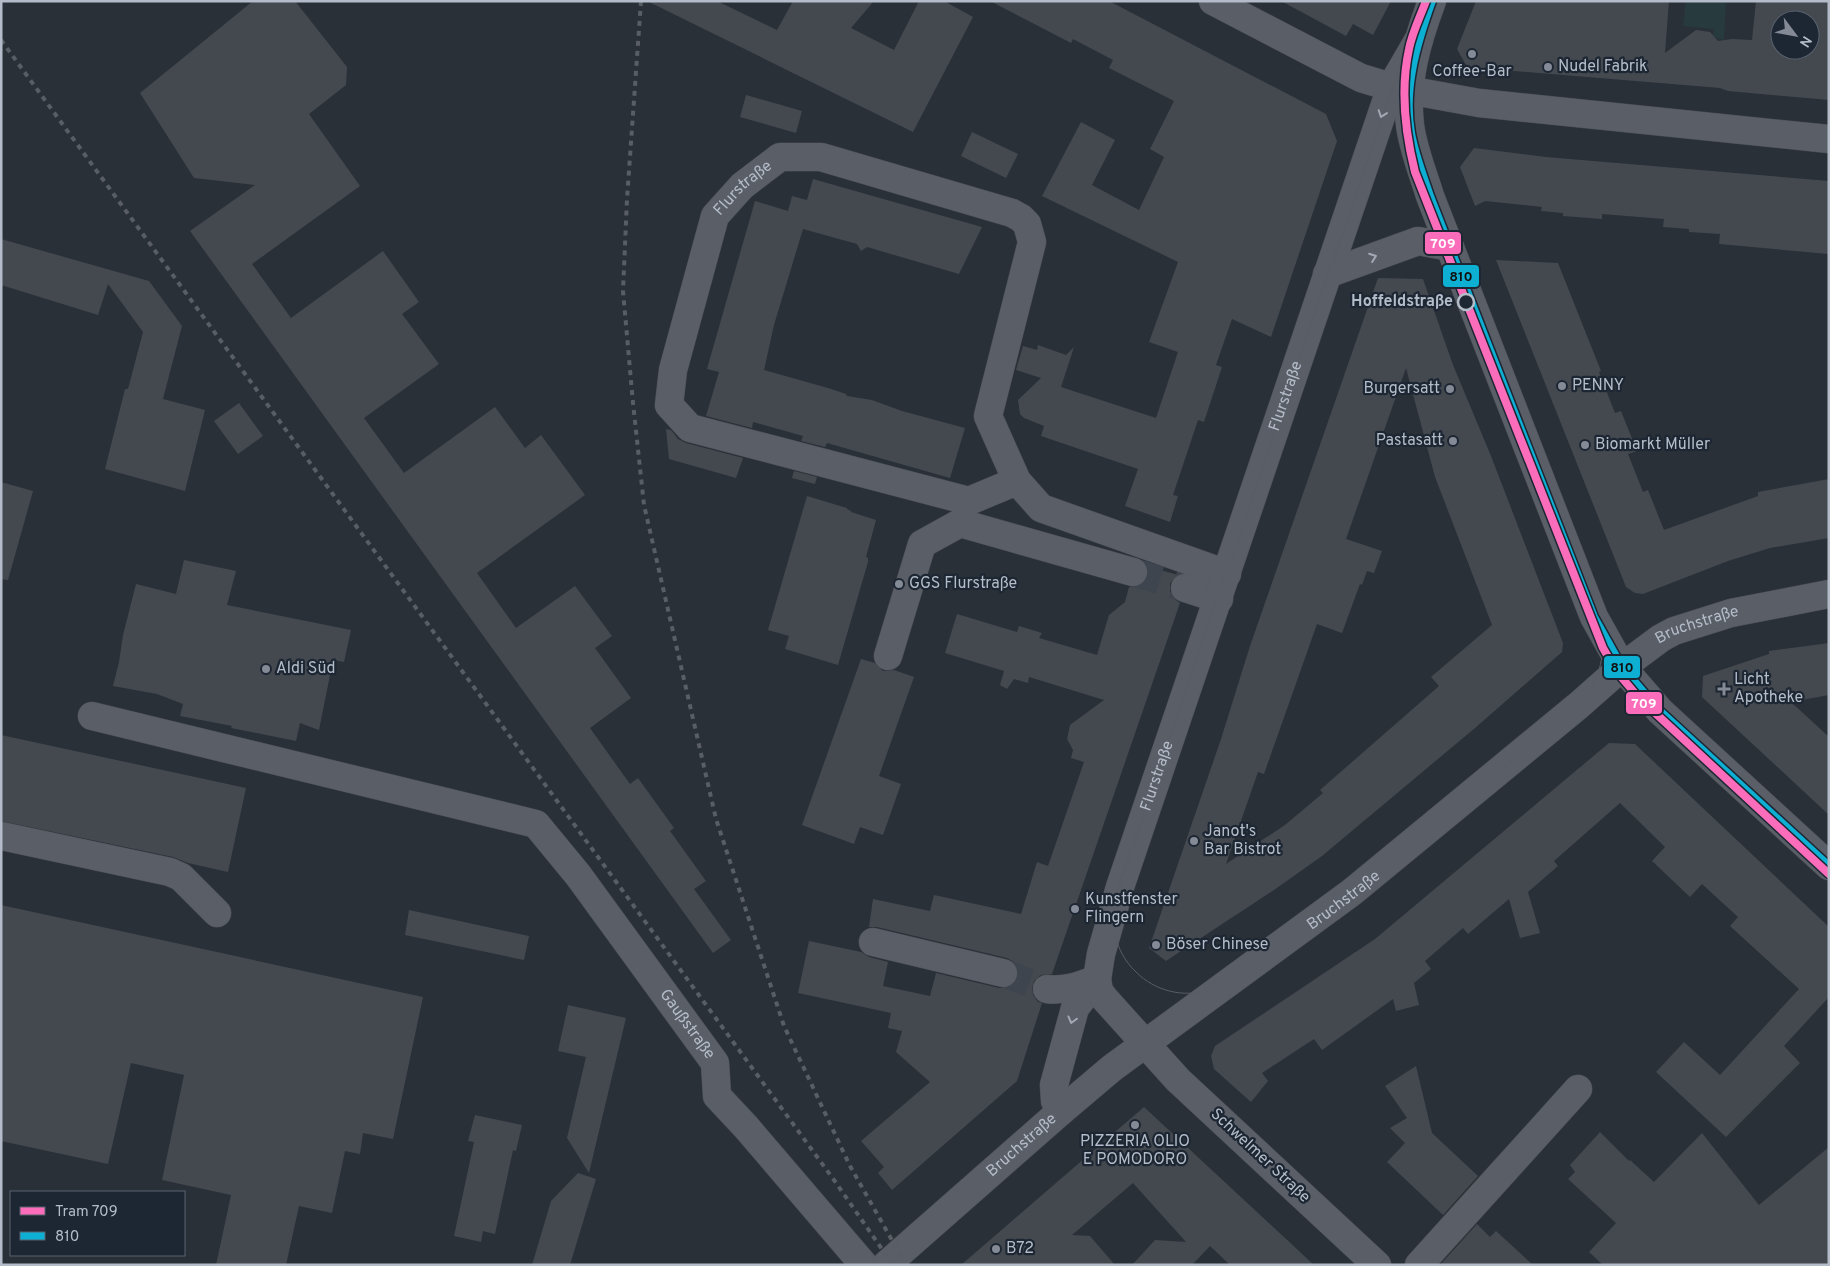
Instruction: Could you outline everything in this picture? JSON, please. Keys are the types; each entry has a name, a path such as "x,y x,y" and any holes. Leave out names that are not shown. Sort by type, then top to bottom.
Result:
{"street":[{"path":"1213,1 1249,10 1361,78 1400,88 1479,103 1829,139"},
{"name":"Flurstraße","path":"1060,1112 1055,1101 1054,1085 1075,1008 1097,979 1101,954 1120,887 1223,587 1327,274 1400,88 1412,67 1432,1"},
{"path":"1400,88 1420,166 1594,617 1622,667 1660,711 1829,866"},
{"name":"Flurstraße","path":"1017,481 969,501 690,428 669,405 673,370 715,216 742,186 780,157 821,157 1012,213 1022,218 1027,224 1032,242 1030,254 1012,315 988,416 1017,481 1041,508 1223,587"},
{"path":"1327,274 1418,241 1450,247"},
{"path":"888,656 922,544 960,523 1133,572"},
{"path":"1185,588 1223,587"},
{"name":"Bruchstraße","path":"886,1265 1112,1068 1352,892 1579,705 1622,667 1662,638 1674,631 1731,613 1829,594"},
{"name":"Gaußstraße","path":"92,716 536,824 578,875 715,1063 717,1096 746,1127 864,1265"},
{"path":"1,836 170,872 181,877 217,913"},
{"path":"873,942 1003,973"},
{"path":"1047,989 1061,990 1083,985 1097,979 1104,998 1146,1044"},
{"name":"Schwelmer Straße","path":"1146,1044 1178,1080 1377,1265"},
{"path":"1419,1265 1578,1089"}],"green space":[{"path":"1686,1 1726,1 1724,40 1713,37 1714,29 1683,26"}],"building":[{"path":"253,1 295,1 347,67 346,85 309,114 360,186 252,264 291,318 383,251 419,302 402,314 439,364 364,418 404,473 495,407 525,448 541,435 585,495 477,573 516,628 575,586 612,636 595,648 631,698 590,728 630,784 638,778 674,828 670,831 706,881 694,889 731,940 713,953 190,231 255,185 194,178 140,93"},
{"path":"647,1 717,1 777,30 793,1 874,1 851,28 894,50 919,1 944,1 973,17 913,132"},
{"path":"990,1 1109,1 1326,114 1337,141 1271,337 1232,319 1216,365 1222,367 1204,422 1198,420 1173,495 1178,496 1170,522 1125,506 1138,469 1041,436 1044,426 1024,418 1020,414 1018,400 1041,378 1016,370 1023,346 1037,350 1038,345 1066,355 1074,347 1061,387 1156,418 1178,352 1149,342 1178,262 1042,196 1081,122 1115,140 1092,185 1139,210 1164,157 1150,149 1174,101 1109,68 1113,60 1073,39 1071,43"},
{"path":"1281,1 1391,1 1373,35 1353,24 1346,36"},
{"path":"1476,1 1669,1 1665,53 1696,30 1710,32 1718,41 1732,39 1752,40 1756,1 1829,1 1829,100 1728,91 1720,88 1467,67 1457,49"},
{"path":"746,95 802,111 796,133 740,117"},
{"path":"972,132 1018,154 1006,178 961,156"},
{"path":"1474,148 1546,157 1829,181 1828,254 1719,244 1720,234 1689,232 1689,229 1663,227 1664,219 1602,214 1602,219 1563,216 1563,213 1541,211 1542,207 1485,201 1475,206 1460,167"},
{"path":"813,179 982,227 959,274 867,247 861,251 857,244 803,229 774,325 764,370 828,388 847,396 872,400 902,411 965,428 950,478 827,443 825,447 801,441 803,436 753,422 752,428 706,416 719,372 707,369 755,201 788,211 792,196 807,200"},
{"path":"1,239 149,281 182,326 163,399 205,410 185,491 105,469 125,389 128,389 143,332 108,284 98,315 1,285"},
{"path":"1496,260 1558,263 1601,371 1599,372 1615,413 1621,411 1637,451 1628,454 1643,492 1648,490 1664,530 1758,496 1758,492 1829,479 1829,538 1770,548 1728,561 1643,594 1635,593 1626,587"},
{"path":"1378,278 1423,279 1453,365 1491,456 1563,643 1562,652 1475,728 1322,856 1166,961 1149,948 1221,739 1250,646","holes":["1406,368 1435,477 1492,625 1431,677 1439,686 1320,790 1323,793 1285,825 1226,864 1258,772 1264,774 1317,624 1342,633 1360,584 1362,585 1367,571 1374,573 1382,551 1346,539"]},
{"path":"239,403 263,436 238,454 214,421"},
{"path":"666,429 671,430 678,439 686,443 743,458 736,478 669,459"},
{"path":"794,471 817,477 815,484 792,478"},
{"path":"1,482 33,491 8,580 1,579"},
{"path":"807,496 847,508 851,512 876,520 866,557 868,562 838,665 785,649 789,636 768,630"},
{"path":"184,560 236,571 227,605 351,630 344,662 333,660 319,730 300,723 296,741 231,728 232,726 180,716 183,704 157,694 113,686 136,584 176,594"},
{"path":"1147,566 1178,575 1170,583 1170,591 1173,598 1180,603 1052,974 1041,975 1034,981 1033,995 1038,1002 1042,1003 1017,1081 892,1190 878,1173 884,1167 861,1141 930,1082 896,1052 902,1031 888,1028 891,1013 798,993 809,941 861,952 869,957 888,962 883,986 930,996 936,973 999,988 1008,988 1015,983 1018,976 1018,968 1014,962 1007,958 877,927 869,927 873,899 930,911 934,895 1021,914 1037,862 1048,866 1084,762 1071,758 1073,750 1067,739 1070,725 1104,700 1029,677 1028,683 1014,679 1007,689 1000,685 1004,671 945,653 957,614 1017,632 1019,626 1042,633 1039,638 1097,655 1109,615 1125,602 1129,587 1137,587 1144,583 1148,576"},
{"path":"1829,643 1829,695 1791,702 1829,737 1829,815 1702,697 1703,676 1769,654 1769,651"},
{"path":"861,659 875,663 883,671 894,670 914,677 879,776 901,784 883,835 860,827 854,844 802,825"},
{"path":"1,735 246,788 228,872 188,863 173,857 1,821"},
{"path":"1609,743 1635,744 1829,927 1829,997 1784,1046 1800,1063 1726,1137 1656,1072 1684,1042 1720,1075 1799,989 1730,926 1738,917 1702,884 1690,897 1652,861 1665,847 1620,803 1554,861 1558,866 1528,892 1540,933 1520,938 1509,899 1468,934 1463,928 1425,961 1431,969 1414,983 1419,1005 1396,1011 1393,999 1322,1050 1314,1039 1262,1073 1268,1081 1251,1102 1214,1069 1211,1056 1215,1046 1375,939"},
{"path":"1,905 423,997 393,1139 363,1133 360,1154 345,1151 332,1213 299,1206 286,1265 216,1265 231,1195 162,1180 184,1075 131,1063 108,1164 1,1141"},
{"path":"409,910 529,936 524,960 405,935"},
{"path":"568,1005 626,1018 589,1173 567,1138 586,1057 558,1051"},
{"path":"1416,1066 1432,1133 1478,1176 1443,1215 1387,1162 1405,1143 1390,1128 1407,1118 1385,1086"},
{"path":"1144,1107 1314,1265 1230,1265 1210,1246 1192,1265 1132,1265 1155,1240 1186,1242 1133,1183 1072,1235 1090,1236 1115,1265 961,1265"},
{"path":"475,1115 522,1125 516,1151 513,1150 495,1234 483,1231 481,1242 454,1236 474,1142 468,1141"},
{"path":"1600,1132 1629,1161 1654,1182 1702,1133 1759,1205 1829,1147 1829,1265 1603,1265 1589,1252 1616,1223 1568,1179 1575,1172 1570,1165"},
{"path":"578,1173 596,1179 570,1265 532,1265 551,1201"},
{"path":"1477,1224 1490,1237 1496,1231 1533,1265 1440,1265"}],"tunnel":[{"path":"1133,572 1185,588"},
{"path":"1003,973 1047,989"}],"tram line":[{"name":"709","path":"1426,1 1410,43 1406,64 1404,95 1406,126 1415,172 1603,648 1617,672 1639,698 1829,874"},
{"path":"1423,7 1401,63 1117,892 1114,914 1115,935 1122,954 1128,963 1144,979 1170,991 1189,993 1218,987 1246,971 1319,920 1432,830 1576,705 1589,691 1597,676 1602,644 1598,610 1587,577"}],"railway":[{"path":"641,1 627,199 623,291 644,505 716,819 784,1026 850,1166 906,1265"},
{"path":"1,40 834,1180 893,1265"}],"transit line":[{"name":"810","path":"1432,1 1421,33 1410,83 1409,116 1419,165 1594,617 1622,667 1660,711 1829,866"}],"place":[{"name":"Coffee-Bar","path":"1472,54"},
{"name":"Nudel Fabrik","path":"1548,67"},
{"name":"Hoffeldstraße","path":"1466,302"},
{"name":"PENNY","path":"1562,386"},
{"name":"Burgersatt","path":"1450,389"},
{"name":"Pastasatt","path":"1453,441"},
{"name":"Biomarkt Müller","path":"1585,445"},
{"name":"GGS Flurstraße","path":"899,584"},
{"name":"Aldi Süd","path":"266,669"},
{"name":"Licht Apotheke","path":"1724,689"},
{"name":"Janot's Bar Bistrot","path":"1194,841"},
{"name":"Kunstfenster Flingern","path":"1075,909"},
{"name":"Böser Chinese","path":"1156,945"},
{"name":"PIZZERIA OLIO E POMODORO","path":"1135,1125"},
{"name":"B72","path":"996,1249"}]}
